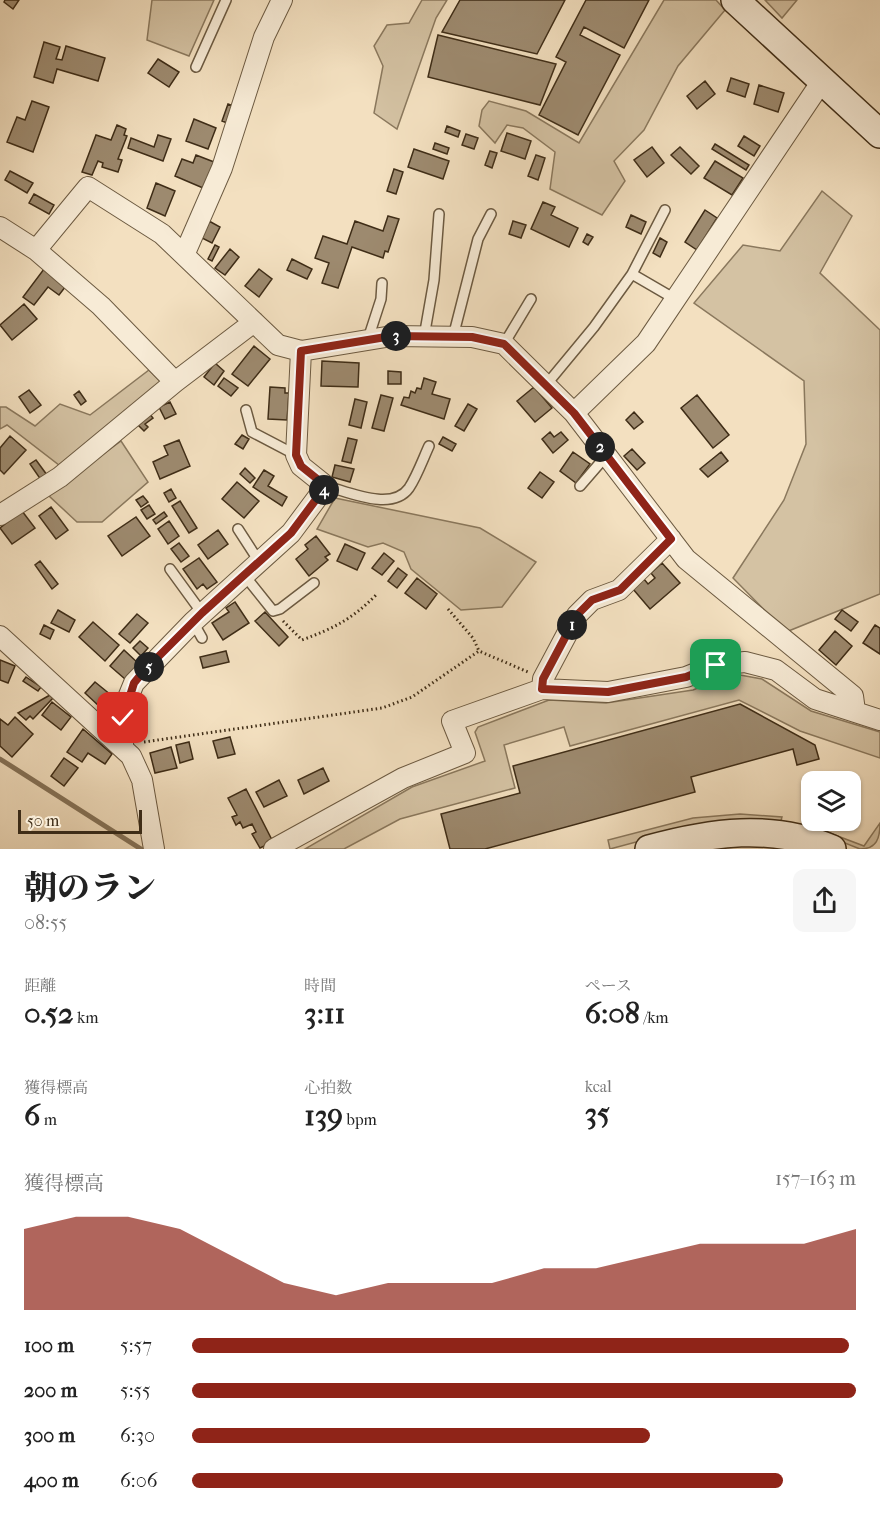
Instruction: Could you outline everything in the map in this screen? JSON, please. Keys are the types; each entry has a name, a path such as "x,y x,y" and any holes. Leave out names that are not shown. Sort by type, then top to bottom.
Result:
{"street":[{"path":"185,253 222,168 264,37 282,0"},
{"path":"735,0 880,134"},
{"path":"574,413 646,343 822,81"},
{"path":"36,250 87,187 162,234 185,253 278,345 301,351 369,339 424,337 472,337 504,344 574,413 686,559 853,696 855,711"},
{"path":"0,227 36,250 101,306 175,382"},
{"path":"0,515 60,477 175,382 254,322"},
{"path":"123,746 125,705 134,683 199,624 291,533 326,486 301,466 296,455 301,351"},
{"path":"542,684 577,615 592,600 620,590 671,539"},
{"path":"0,636 123,746 131,756 142,780 154,849"},
{"path":"274,849 403,778 465,753 452,721 542,684 608,692 686,677 716,665 746,662 776,670 815,699 880,720"},
{"path":"649,849 693,837 744,832 795,837 832,849"}],"lane":[{"path":"196,67 226,0"},
{"path":"546,385 594,327 632,274 665,210"},
{"path":"424,337 434,280 439,214"},
{"path":"453,337 478,239 491,214"},
{"path":"632,274 675,299"},
{"path":"369,339 381,299 382,283"},
{"path":"504,344 531,298"},
{"path":"246,410 252,432 296,455"},
{"path":"326,486 379,499 395,499 408,489 429,446"},
{"path":"580,486 606,456"},
{"path":"238,530 260,563"},
{"path":"170,569 199,624"},
{"path":"245,576 273,610 280,609 315,583"}],"path":[{"path":"273,610 302,640 339,626 354,616 376,595"},
{"path":"448,609 473,638 479,651 542,684"},
{"path":"123,746 382,708 412,697 479,651"}],"shaded area":[{"path":"152,0 214,0 189,56 147,40"},
{"path":"422,0 447,0 436,18 397,129 374,113 383,66 374,46 387,25 409,23"},
{"path":"664,0 716,0 725,10 678,66 644,130 614,161 625,181 602,215 550,189 555,152 523,128 507,125 495,143 479,126 482,110 489,101 526,111 579,143"},
{"path":"765,0 797,0 782,18"},
{"path":"822,191 852,216 820,273 880,330 880,594 786,632 733,578 784,500 806,444 804,381 694,303 743,245 780,251"},
{"path":"149,370 162,383 59,465 7,425 0,429 0,407 6,407 35,426 60,404 90,415"},
{"path":"121,441 148,482 102,522 77,522 48,495"},
{"path":"335,498 480,528 536,562 502,607 461,610 411,569 404,552 383,543 368,547 317,529"},
{"path":"740,675 762,679 811,711 880,732 880,758 800,731 739,700 570,746 564,727 504,745 515,788 400,819 344,849 305,849 412,787 485,761 475,732 478,727 549,700 606,703 693,690 723,678"},
{"path":"740,814 782,817 780,824 707,823 610,849 608,840 693,818"},
{"path":"880,823 874,845 860,849 817,832 824,831 864,846"}],"building":[{"path":"5,0 19,0 13,9 4,2"},
{"path":"460,0 565,0 537,54 442,32"},
{"path":"586,0 649,0 624,48 584,27 580,35 620,55 578,135 539,115 566,62 556,57"},
{"path":"438,35 556,64 540,105 428,77"},
{"path":"44,42 60,47 56,59 62,60 66,46 105,58 98,81 57,69 53,83 34,77"},
{"path":"158,59 179,72 169,87 148,73"},
{"path":"731,78 749,84 745,97 727,91"},
{"path":"705,81 715,94 697,109 687,96"},
{"path":"759,85 784,93 778,112 754,104"},
{"path":"32,101 49,107 33,152 7,142 17,117 25,120"},
{"path":"228,104 236,107 230,124 222,121"},
{"path":"194,119 216,128 208,149 186,141"},
{"path":"117,125 126,129 124,135 127,136 118,159 122,160 118,172 102,167 103,163 98,161 92,175 82,172 96,135 111,140"},
{"path":"447,126 460,131 458,137 445,132"},
{"path":"507,133 531,141 525,159 501,151"},
{"path":"466,134 478,138 474,149 462,145"},
{"path":"158,135 171,139 163,161 128,148 131,138 154,147"},
{"path":"744,136 760,146 754,156 738,146"},
{"path":"435,143 449,148 447,154 433,149"},
{"path":"715,144 749,165 746,170 712,149"},
{"path":"652,147 664,163 647,177 634,160"},
{"path":"680,147 699,166 691,174 671,155"},
{"path":"414,149 449,161 443,179 408,167"},
{"path":"490,151 497,153 492,168 485,165"},
{"path":"196,155 214,162 203,188 175,176 182,159 193,163"},
{"path":"536,155 545,158 538,180 528,176"},
{"path":"715,161 743,178 732,195 704,178"},
{"path":"394,169 403,172 396,194 387,191"},
{"path":"10,171 33,183 27,193 5,180"},
{"path":"156,183 175,191 165,216 147,208"},
{"path":"34,194 54,205 49,214 29,203"},
{"path":"543,202 555,207 551,215 578,228 569,247 531,229"},
{"path":"705,210 717,218 697,250 685,242"},
{"path":"631,215 646,222 641,234 626,227"},
{"path":"388,216 399,219 388,252 385,251 383,258 352,247 338,288 322,283 329,263 315,258 323,236 347,244 355,221 383,231"},
{"path":"209,221 220,227 212,243 200,237"},
{"path":"513,221 526,225 521,238 509,234"},
{"path":"587,234 593,237 588,245 583,242"},
{"path":"660,238 667,242 660,257 653,253"},
{"path":"215,245 219,247 212,261 208,259"},
{"path":"230,249 239,257 225,275 215,268"},
{"path":"292,259 312,269 307,279 287,270"},
{"path":"44,269 66,286 59,295 48,287 34,305 23,297"},
{"path":"259,269 272,279 259,297 245,286"},
{"path":"24,304 37,319 12,340 0,325"},
{"path":"254,346 270,359 248,386 232,374"},
{"path":"322,361 359,363 358,387 321,386"},
{"path":"215,363 224,371 214,385 204,377"},
{"path":"388,371 401,372 401,384 388,384"},
{"path":"224,378 238,388 231,396 218,386"},
{"path":"424,378 436,382 432,394 450,399 444,419 401,405 404,397 409,398 411,391 415,393 417,388 421,389"},
{"path":"270,387 285,388 285,393 289,393 287,420 268,419"},
{"path":"534,387 552,408 535,422 517,401"},
{"path":"29,390 41,405 30,413 19,397"},
{"path":"79,391 86,401 81,405 74,395"},
{"path":"381,395 393,398 384,431 372,428"},
{"path":"697,395 729,435 713,448 681,408"},
{"path":"355,399 367,402 361,428 349,425"},
{"path":"170,402 176,414 165,419 159,407"},
{"path":"468,404 477,409 464,431 455,426"},
{"path":"634,412 643,422 634,429 626,420"},
{"path":"149,413 153,418 145,424 148,427 144,431 137,424"},
{"path":"550,432 554,437 561,432 568,440 553,453 542,439"},
{"path":"242,435 249,439 243,449 235,444"},
{"path":"10,436 26,450 4,474 0,470 0,448"},
{"path":"443,437 456,444 452,451 439,444"},
{"path":"348,438 357,440 351,463 342,461"},
{"path":"179,440 190,466 160,479 153,462 168,455 164,446"},
{"path":"632,449 645,463 637,470 624,456"},
{"path":"573,452 590,464 576,483 560,471"},
{"path":"721,452 728,461 708,477 700,469"},
{"path":"36,460 47,475 41,480 30,464"},
{"path":"335,465 354,469 350,482 332,477"},
{"path":"245,468 255,478 250,483 240,474"},
{"path":"264,470 274,476 268,486 287,497 282,506 253,487"},
{"path":"540,472 554,482 542,498 528,488"},
{"path":"237,482 259,501 244,518 222,499"},
{"path":"171,489 176,498 169,502 164,493"},
{"path":"143,496 148,502 141,507 136,500"},
{"path":"180,501 197,528 189,533 172,506"},
{"path":"149,505 155,514 147,519 141,510"},
{"path":"51,507 68,530 56,539 39,516"},
{"path":"22,511 35,528 12,544 0,528"},
{"path":"164,512 167,516 156,524 153,520"},
{"path":"136,517 150,536 122,556 108,536"},
{"path":"169,521 179,536 168,544 158,529"},
{"path":"218,530 228,544 208,559 198,545"},
{"path":"316,536 330,554 325,557 328,560 309,576 296,559 308,549 305,545"},
{"path":"179,543 189,556 181,562 171,549"},
{"path":"345,544 365,553 357,570 337,561"},
{"path":"384,553 394,561 382,575 372,568"},
{"path":"199,558 217,582 207,589 203,584 197,589 183,569"},
{"path":"40,561 58,584 52,589 35,565"},
{"path":"662,563 680,583 650,609 633,589 644,579 648,584 655,578 651,573"},
{"path":"398,568 407,575 397,588 388,581"},
{"path":"417,578 437,594 426,609 405,593"},
{"path":"235,602 249,623 223,640 212,623 229,612 226,608"},
{"path":"58,610 75,620 69,632 51,623"},
{"path":"842,610 858,622 851,631 835,619"},
{"path":"265,612 288,637 279,646 255,621"},
{"path":"137,614 148,623 130,643 119,634"},
{"path":"93,622 119,645 105,661 79,637"},
{"path":"44,625 54,630 50,639 40,634"},
{"path":"875,625 880,628 880,654 863,643"},
{"path":"835,631 852,646 836,665 819,650"},
{"path":"140,641 148,648 141,656 133,648"},
{"path":"124,650 139,664 125,679 110,666"},
{"path":"226,651 229,662 203,668 200,657"},
{"path":"0,660 15,666 8,683 0,680"},
{"path":"26,677 41,687 38,691 23,681"},
{"path":"95,682 111,695 100,707 85,693"},
{"path":"50,695 53,698 33,719 30,716 26,720 18,713"},
{"path":"52,702 71,717 61,730 42,715"},
{"path":"740,704 815,745 819,759 797,765 793,749 691,777 695,792 485,849 450,849 441,814 520,793 513,766"},
{"path":"15,717 33,734 12,757 0,746 0,719 8,725"},
{"path":"83,729 112,754 105,764 88,753 82,762 67,752"},
{"path":"230,737 235,754 218,758 213,741"},
{"path":"189,742 193,759 180,763 176,745"},
{"path":"171,747 177,768 155,773 150,753"},
{"path":"64,758 78,768 64,786 51,776"},
{"path":"323,768 329,781 304,794 298,780"},
{"path":"279,780 287,796 264,807 256,792"},
{"path":"246,789 273,842 260,848 252,834 256,832 252,824 243,828 240,822 236,825 232,817 237,815 228,798"}],"waterway":[{"path":"0,759 141,849"}],"route":[{"path":"123,718 125,705 134,683 143,672 202,613 291,533 326,486 301,466 296,455 301,351 392,336 472,337 504,344 574,413 671,539 620,590 592,600 577,615 543,679 542,689 608,692 686,677 716,665"}]}
